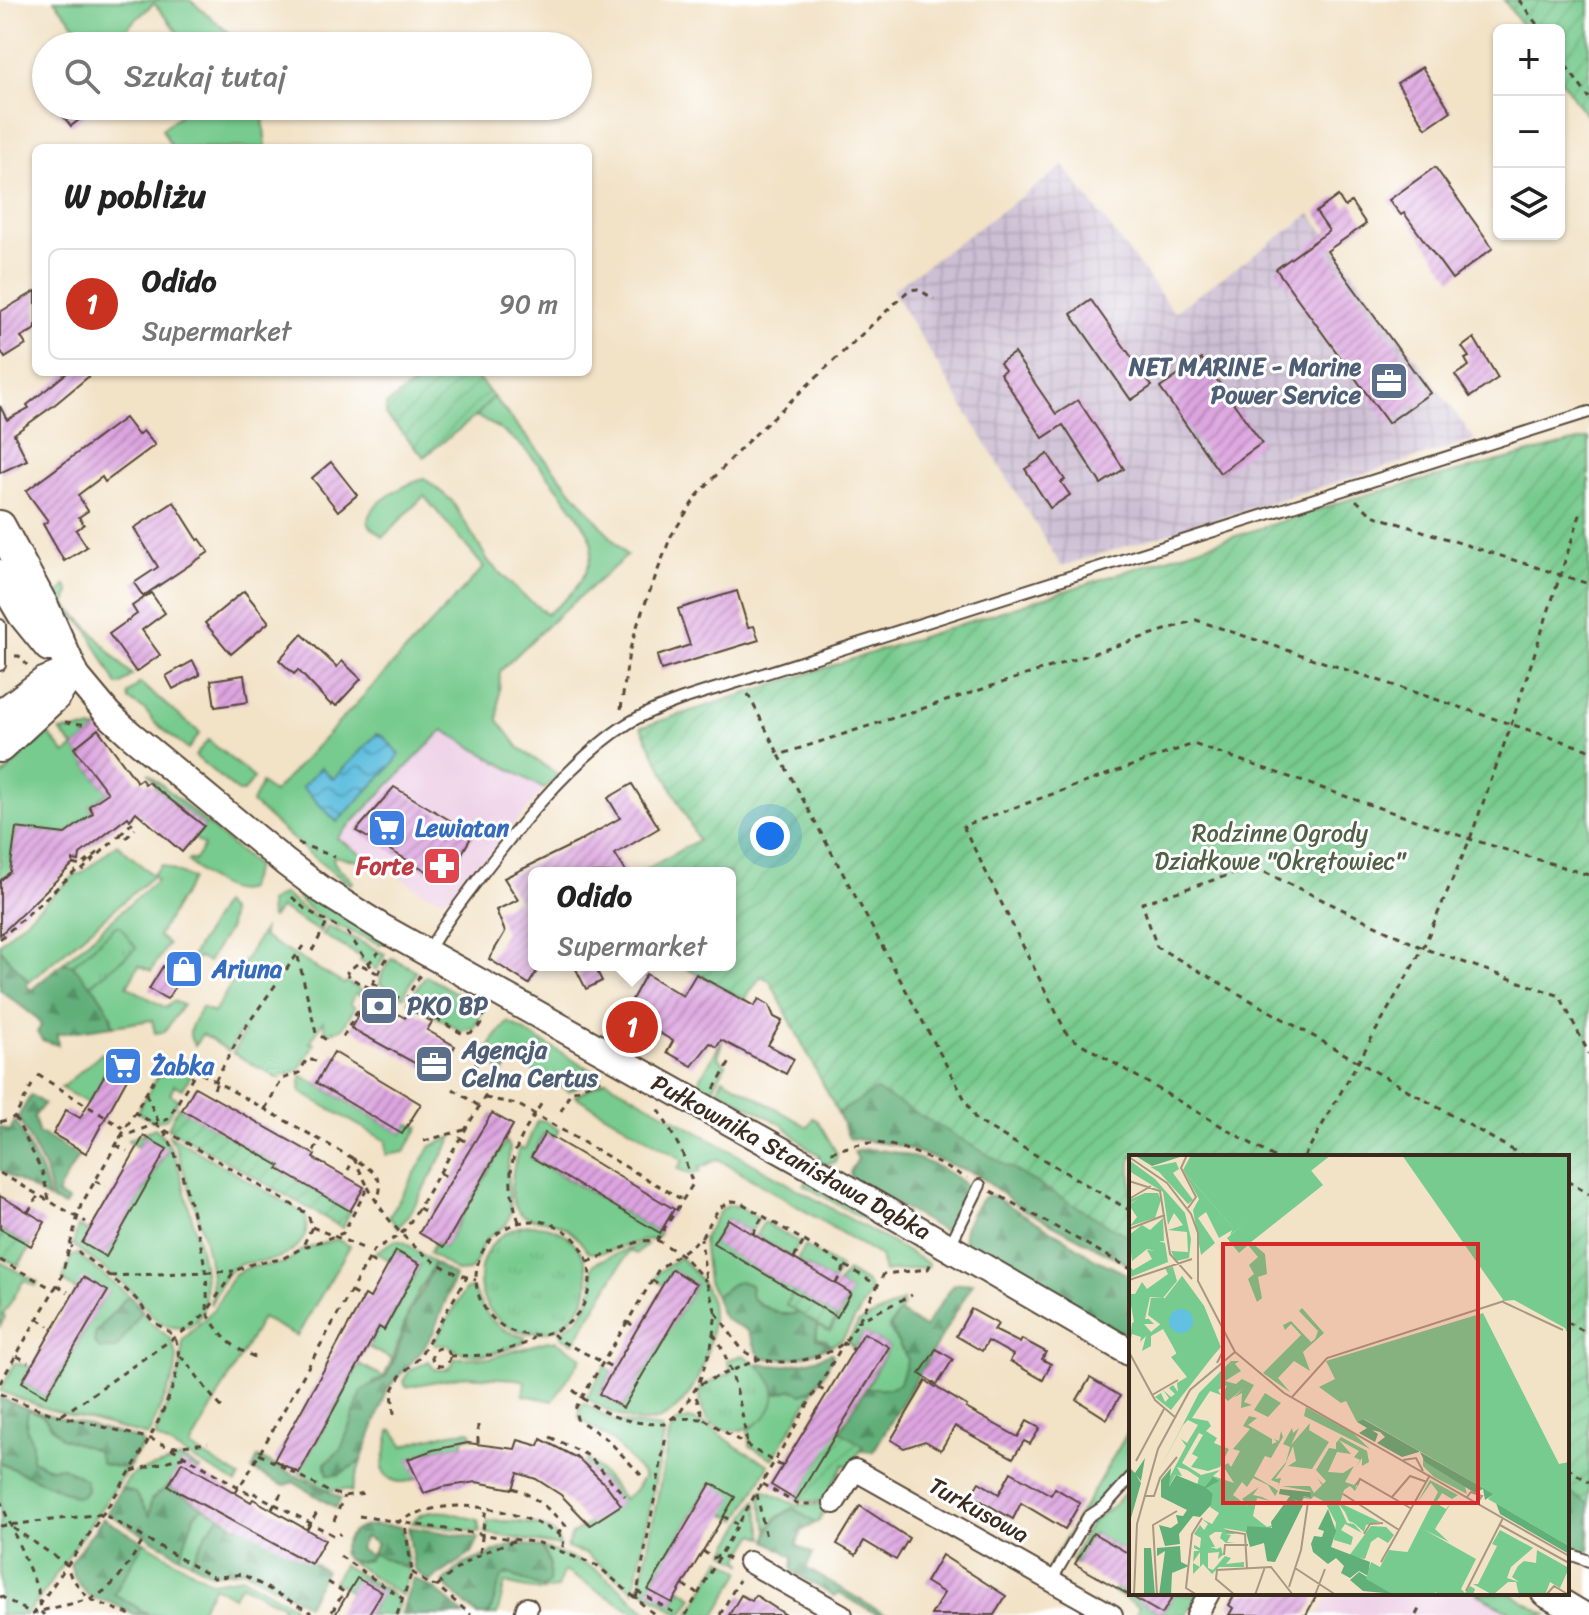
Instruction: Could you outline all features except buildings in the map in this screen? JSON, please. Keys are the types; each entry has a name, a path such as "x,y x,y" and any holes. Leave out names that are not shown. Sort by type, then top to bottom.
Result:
{"main road":[{"name":"Pułkownika Stanisława Dąbka","path":"0,526 43,606 72,671"},
{"name":"Pułkownika Stanisława Dąbka","path":"0,575 23,614 72,671"},
{"path":"0,716 44,683 72,671"},
{"path":"0,747 55,696 72,671"}],"street":[{"name":"Pułkownika Stanisława Dąbka","path":"72,671 119,724 286,863 425,962 940,1255 1129,1350"},
{"name":"Turkusowa","path":"834,1503 855,1470 1112,1615"},
{"path":"749,1562 842,1615"},
{"path":"1197,1615 1208,1595"},
{"path":"1549,1595 1586,1613"}],"lane":[{"path":"425,962 447,920 526,820 594,749 629,723 651,712 1349,486 1589,412"},
{"path":"0,625 0,665"},
{"path":"940,1255 980,1185"},
{"path":"1051,1581 1088,1517 1106,1505 1129,1479"},
{"path":"1569,1554 1589,1561"}],"path":[{"path":"1519,0 1537,24"},
{"path":"1565,64 1589,98"},
{"path":"629,723 621,709 629,652 671,536 697,496 746,443 909,290 918,289 934,299"},
{"path":"1349,486 1357,503 1372,515 1589,584"},
{"path":"1305,1155 1423,948 1470,839 1581,512"},
{"path":"779,755 1196,620 1589,750"},
{"path":"741,681 976,1120 1129,1210"},
{"path":"1271,1155 1068,1036 963,826 1193,744 1470,839 1589,875"},
{"path":"73,864 81,866 99,852 135,820 132,817"},
{"path":"120,835 125,839 135,829"},
{"path":"291,841 335,857"},
{"path":"0,939 76,871 81,871 100,856 99,852"},
{"path":"1522,1155 1157,947 1142,903 1254,867 1423,948 1560,996 1589,1054"},
{"path":"312,951 327,923"},
{"path":"346,932 367,965 376,973"},
{"path":"214,1089 242,1032 303,946"},
{"path":"367,965 384,949"},
{"path":"343,1037 376,973 390,953"},
{"path":"298,957 316,1033 328,1041"},
{"path":"405,1001 425,962"},
{"path":"367,965 358,963 347,972 350,978 370,988"},
{"path":"373,983 463,1034 471,1034 478,1029 485,1006"},
{"path":"265,1109 282,1079 299,1073 307,1059 316,1061"},
{"path":"235,1493 374,1250 400,1235 485,1098 475,1063"},
{"path":"0,1383 56,1288 71,1246 77,1215 153,1078 166,1069 188,1066 197,1070 375,1172 380,1180 381,1192 376,1201"},
{"path":"119,1138 168,1119 197,1070"},
{"path":"38,1075 124,1129"},
{"path":"561,1111 570,1093 606,1076"},
{"path":"0,1122 15,1117 32,1085"},
{"path":"453,1089 479,1106"},
{"path":"145,1092 175,1153 207,1272 207,1312 219,1333 238,1349 255,1357"},
{"path":"485,1098 517,1104 564,1134 596,1149 683,1200"},
{"path":"246,1107 250,1100"},
{"path":"519,1222 509,1186 511,1168 520,1137 543,1101"},
{"path":"656,1104 682,1152 693,1184 657,1240"},
{"path":"134,1112 308,1214 312,1227 302,1248"},
{"path":"15,1117 42,1171 50,1203"},
{"path":"278,1126 283,1119"},
{"path":"424,1141 464,1130"},
{"path":"459,1138 471,1144"},
{"path":"314,1151 320,1140"},
{"path":"115,1145 127,1151"},
{"path":"594,1155 596,1149"},
{"path":"354,1159 376,1201 400,1235 456,1274 476,1280"},
{"path":"348,1170 354,1159"},
{"path":"627,1174 630,1169"},
{"path":"439,1173 450,1179"},
{"path":"0,1182 2,1174 86,1222"},
{"path":"95,1181 106,1186"},
{"path":"1569,1182 1589,1194"},
{"path":"108,1276 234,1271 252,1264 282,1259 343,1233 368,1187"},
{"path":"659,1193 662,1187"},
{"path":"28,1212 38,1196"},
{"path":"641,1475 608,1440 574,1416 651,1280 659,1269 701,1238 719,1208 733,1201 740,1202 877,1285"},
{"path":"419,1207 430,1214"},
{"path":"753,1234 764,1216"},
{"path":"541,1221 561,1228 578,1242 588,1262 590,1284 584,1305 571,1321 553,1334 533,1336 513,1332 492,1319 478,1298 475,1273 482,1250 499,1231 519,1222 541,1221"},
{"path":"312,1227 363,1248"},
{"path":"701,1238 706,1281 716,1313 743,1349 759,1359 778,1364 812,1358 844,1343"},
{"path":"588,1262 640,1241 657,1240 679,1254 706,1281"},
{"path":"794,1258 804,1241"},
{"path":"71,1246 137,1300 153,1321 175,1336 180,1356 226,1411"},
{"path":"686,1615 884,1274 928,1269 940,1255"},
{"path":"0,1260 68,1292"},
{"path":"369,1260 380,1266"},
{"path":"836,1283 845,1266"},
{"path":"61,1416 191,1326 207,1312 234,1271"},
{"path":"394,1414 392,1392 400,1376 425,1349 467,1277"},
{"path":"651,1280 662,1286"},
{"path":"351,1291 362,1298"},
{"path":"856,1322 912,1295"},
{"path":"573,1390 614,1418 639,1424 665,1424 681,1411 698,1385 716,1313"},
{"path":"38,1319 49,1326"},
{"path":"627,1322 638,1328"},
{"path":"1569,1323 1589,1334"},
{"path":"332,1324 339,1328"},
{"path":"553,1334 614,1368"},
{"path":"713,1334 723,1351 739,1398 747,1448"},
{"path":"450,1356 499,1354 530,1342 533,1336"},
{"path":"844,1343 854,1350"},
{"path":"425,1349 432,1354 434,1363 441,1366 447,1364 450,1356 448,1351 441,1348 432,1354"},
{"path":"16,1355 28,1362"},
{"path":"32,1614 103,1514 151,1439 174,1381 180,1356"},
{"path":"698,1385 759,1359"},
{"path":"311,1361 319,1365"},
{"path":"818,1388 829,1393"},
{"path":"694,1391 704,1419"},
{"path":"0,1394 61,1416 151,1439 311,1524 333,1535 341,1534"},
{"path":"291,1396 299,1400"},
{"path":"672,1418 704,1419 747,1448 782,1466"},
{"path":"636,1599 666,1435 665,1424"},
{"path":"478,1425 478,1444"},
{"path":"795,1426 802,1430"},
{"path":"272,1431 279,1436"},
{"path":"550,1437 589,1456 625,1496"},
{"path":"171,1448 208,1443"},
{"path":"259,1454 329,1492 344,1496 365,1493"},
{"path":"130,1472 186,1456"},
{"path":"201,1472 204,1466"},
{"path":"1569,1469 1589,1482"},
{"path":"762,1484 797,1504 834,1503"},
{"path":"513,1488 526,1492 566,1526 558,1533"},
{"path":"272,1509 283,1490"},
{"path":"757,1494 766,1538"},
{"path":"334,1521 344,1496"},
{"path":"0,1500 38,1590 42,1613"},
{"path":"396,1523 408,1516 435,1510 461,1506 486,1507 512,1513 558,1533 564,1540 562,1551"},
{"path":"480,1553 486,1507"},
{"path":"307,1529 318,1511"},
{"path":"0,1526 103,1514 214,1578 242,1574 310,1612 310,1615"},
{"path":"359,1516 518,1540 562,1551 598,1566 655,1615"},
{"path":"723,1516 739,1525"},
{"path":"397,1615 412,1572 405,1525"},
{"path":"12,1527 66,1564 76,1584 89,1599 131,1615"},
{"path":"0,1596 32,1614 89,1599 114,1582 145,1538"},
{"path":"437,1586 463,1561 518,1540"},
{"path":"340,1556 403,1599"},
{"path":"720,1615 749,1562"},
{"path":"412,1572 428,1584 437,1586 471,1615"},
{"path":"328,1582 346,1593 330,1615"},
{"path":"683,1585 698,1594"},
{"path":"637,1591 678,1615"},
{"path":"1416,1615 1420,1607"}],"shaded area":[{"path":"1064,166 1174,312 1311,214 1475,440 1061,566 892,290"},
{"path":"443,730 544,789 456,893 441,898 426,893 336,839"},
{"path":"1330,1595 1499,1595 1534,1615 1318,1615"}],"green space":[{"path":"54,0 190,0 228,32 178,32 154,3 122,32 80,32"},
{"path":"1504,0 1589,0 1589,120 1565,86 1565,24 1521,24"},
{"path":"173,120 263,120 266,144 170,144 162,129"},
{"path":"424,376 476,376 493,397 476,416 424,457 386,415 386,405"},
{"path":"493,397 627,556 500,671 498,720 520,749 558,775 544,789 443,730 337,838 367,858 359,861 333,856 338,868 353,882 350,884 324,866 252,803 253,800 261,783 273,793 484,567 424,496 383,537 369,524 373,510 389,496 424,478 452,501 489,562 547,614 578,585 591,556 592,545 583,523 535,461 517,442 476,416"},
{"name":"Rodzinne Ogrody Działkowe \"Okrętowiec\"","path":"1589,438 1589,1504 1569,1492 1569,1155 1129,1155 1129,1237 876,1090 838,1113 770,981 761,976 745,1000 691,971 736,971 736,867 651,867 698,840 641,727 1354,498"},
{"path":"66,585 70,592 65,605 132,675 121,685 117,685 86,627 56,597"},
{"path":"140,683 200,733 188,749 155,723 145,710 129,700 128,694"},
{"path":"98,729 74,748 108,793 89,806 93,813 65,834 16,828 12,858 61,865 0,881 0,779 34,743 37,744 48,733 65,754 74,747 60,731"},
{"path":"208,740 254,778 244,792 238,792 195,756"},
{"path":"148,773 256,866 247,889 240,891 224,887 188,861 194,861 204,846 194,838 204,826 154,787 156,784"},
{"path":"117,844 152,875 162,865 192,879 158,936 168,944 151,971 139,965 127,986 166,1008 173,1001 183,1005 164,1032 155,1033 152,1020 113,1026 111,1015 90,985 136,948 116,927 73,965 63,963 157,880 153,876 29,982 0,949 0,943 76,874 81,874"},
{"path":"295,891 304,892 387,941 380,944 332,923 309,908"},
{"path":"283,894 324,924 320,932 280,908 272,918 270,916 269,902"},
{"path":"222,904 230,912 229,928 208,962 198,957 190,970 187,969 191,958"},
{"path":"116,926 120,926 136,948 90,985 73,965"},
{"path":"328,926 385,954 377,970 323,935"},
{"path":"263,930 263,937 344,984 346,982 364,992 362,996 356,993 350,1004 355,1007 342,1029 326,1033 323,1021 310,1043 315,1043 299,1070 278,1078 233,1053 244,1033 241,1031 229,1051 202,1034 195,1045 190,1035 191,1026 202,1007 214,1013"},
{"path":"0,949 29,982 26,985 31,990 63,963 73,965 103,1000 113,1026 57,1034 58,1045 42,1040 37,1032 41,1026 38,1019 0,990"},
{"path":"392,958 417,971 403,997 380,984 382,973"},
{"path":"426,976 482,1007 474,1028 461,1031 408,1001"},
{"path":"508,1022 601,1076 569,1091 513,1059 503,1073 490,1061 489,1049"},
{"path":"722,1041 718,1058 726,1064 711,1092 738,1107 719,1103 694,1089"},
{"path":"117,1053 89,1104 61,1088 101,1054"},
{"path":"181,1068 193,1071 183,1089 174,1085 170,1094 178,1099 167,1118 155,1122 137,1112 158,1076"},
{"path":"301,1075 402,1134 409,1124 419,1127 404,1152 386,1155 386,1141 300,1092"},
{"path":"723,1078 808,1127 813,1118 818,1121 837,1154 835,1162 818,1161 820,1155 784,1126 718,1089"},
{"path":"606,1080 929,1264 928,1267 884,1272 880,1256 718,1159 699,1168 700,1172 691,1174 678,1169 683,1160 575,1096"},
{"path":"876,1089 1129,1237 1129,1265 1021,1208 978,1175 902,1146 849,1138 838,1113"},
{"path":"31,1095 44,1104 34,1117 39,1135 78,1156 57,1194 68,1201 65,1206 52,1201 45,1170 18,1117"},
{"path":"178,1107 350,1211 343,1228 168,1128"},
{"path":"15,1120 41,1171 49,1199 0,1170 0,1127 10,1131"},
{"path":"543,1120 559,1130 554,1138 544,1133 531,1158 660,1233 655,1239 604,1252 588,1252 561,1225 529,1218 521,1213 512,1197 514,1165 519,1148 525,1149 537,1121"},
{"path":"155,1128 169,1145 178,1166 203,1264 204,1305 198,1320 185,1327 165,1325 157,1320 124,1285 73,1245 78,1226 89,1232 106,1256 167,1150 144,1136 137,1147 128,1140"},
{"path":"168,1134 305,1214 306,1232 298,1246 275,1259 235,1267 224,1279 210,1305 212,1289 206,1248 176,1147"},
{"path":"453,1137 408,1217 398,1227 389,1217 431,1146"},
{"path":"506,1141 510,1148 507,1173 509,1218 506,1225 482,1246 475,1265 469,1271 458,1272 429,1253 436,1242 444,1247"},
{"path":"867,1149 894,1152 921,1160 947,1172 969,1188 970,1197 947,1233 851,1178 850,1172 858,1159 854,1152"},
{"path":"808,1179 933,1250 936,1255 933,1259 804,1185"},
{"path":"993,1196 1095,1259 1129,1275 1129,1333 1115,1331 964,1244 966,1225 984,1197"},
{"path":"729,1205 738,1206 759,1219 751,1232 728,1219 714,1243 794,1291 786,1305 800,1313 772,1310 732,1284 716,1296 708,1282 703,1239 720,1211"},
{"path":"764,1222 800,1243 791,1257 756,1235"},
{"path":"534,1225 555,1229 573,1240 584,1258 588,1279 584,1300 573,1318 555,1329 534,1333 513,1329 495,1318 484,1300 480,1279 484,1258 495,1240 513,1229"},
{"path":"0,1229 31,1246 19,1265 0,1257"},
{"path":"336,1239 350,1246 297,1336 262,1318 190,1447 240,1477 236,1483 156,1438 180,1372 183,1340 213,1310 234,1274 249,1267 286,1263 300,1251"},
{"path":"396,1240 404,1242 434,1263 410,1309 386,1377 374,1382 356,1409 341,1450 325,1463 325,1469 352,1467 361,1461 351,1492 346,1489 328,1490 299,1473 359,1364 384,1377 392,1359 368,1347 379,1327 384,1330 420,1265 396,1251 391,1261 376,1252"},
{"path":"640,1244 647,1244 637,1254 629,1251 574,1343 563,1338 560,1332 578,1319 587,1305 593,1288 592,1268 595,1263"},
{"path":"805,1246 841,1268 833,1282 797,1260"},
{"path":"77,1254 125,1292 139,1305 149,1321 171,1339 177,1356 175,1374 148,1436 48,1409 0,1391 15,1363 31,1367 22,1382 47,1396 107,1292 77,1290 63,1279 71,1257"},
{"path":"680,1257 703,1284 711,1303 710,1338 705,1359 698,1378 674,1410 659,1419 642,1422 627,1419 586,1398 605,1366 612,1371 599,1394 623,1407 696,1284 673,1270 663,1285 655,1280 659,1272"},
{"path":"0,1262 38,1282 35,1286 24,1280 3,1315 5,1317 0,1326"},
{"path":"434,1263 455,1276 433,1333 421,1352 388,1388 361,1461 338,1475 328,1475 325,1464 341,1450 362,1391 386,1377 410,1310 423,1290"},
{"path":"847,1271 868,1284 871,1292 842,1340 831,1345 826,1340 816,1338 818,1325 830,1331 851,1293 838,1285"},
{"path":"740,1281 750,1285 752,1298 762,1306 785,1315 800,1313 818,1325 816,1338 831,1345 796,1357 760,1357 748,1331 727,1320 718,1306 716,1296"},
{"path":"973,1283 873,1452 861,1451 863,1447 840,1431 866,1388 890,1388 900,1383 908,1359 889,1328 899,1312 924,1328 954,1284"},
{"path":"470,1288 493,1321 515,1335 525,1337 523,1343 494,1353 474,1355 448,1345 435,1345 465,1290"},
{"path":"794,1291 837,1317 829,1331 786,1305"},
{"path":"128,1295 141,1309 140,1314 116,1349 100,1349 94,1342 96,1332"},
{"path":"903,1301 889,1328 908,1359 900,1384 891,1388 866,1388 889,1347 864,1333 854,1349 848,1341 858,1323"},
{"path":"556,1341 582,1357 553,1401 523,1395 525,1381 517,1379 464,1376 406,1387 403,1381 410,1370 429,1361 434,1369 445,1370 455,1358 491,1358"},
{"path":"831,1353 833,1355 821,1379 802,1394 793,1389 773,1395 759,1364 795,1364"},
{"path":"743,1355 767,1376 774,1396 769,1413 754,1425 736,1430 718,1427 704,1413 700,1387 731,1373 727,1360"},
{"path":"815,1388 773,1459 750,1446 748,1429 765,1415 773,1395 793,1389 808,1392"},
{"path":"0,1398 28,1409 26,1427 32,1442 32,1460 49,1468 63,1467 85,1480 87,1491 82,1496 76,1497 0,1463"},
{"path":"584,1403 616,1422 661,1428 664,1435 634,1591 586,1554 567,1548 571,1535 620,1504 584,1464 587,1459 624,1499 644,1476 614,1442 579,1418 579,1408"},
{"path":"28,1409 110,1448 128,1466 132,1463 39,1599 25,1615 0,1615 0,1463 49,1484 88,1486 9,1449"},
{"path":"28,1409 141,1440 143,1446 128,1466 122,1468 102,1464 96,1450 61,1438 42,1415"},
{"path":"689,1419 706,1424 769,1465 738,1520 725,1514 710,1484 649,1589 672,1603 681,1589 693,1597 683,1613 679,1614 640,1588 670,1432 677,1422"},
{"path":"837,1429 863,1446 850,1467 844,1464 823,1502 796,1500"},
{"path":"393,1430 404,1446 453,1433 470,1431 473,1437 463,1438 463,1444 409,1459 417,1478 401,1482 389,1478 382,1469 390,1431"},
{"path":"1129,1430 1129,1470 1083,1519 1054,1568 1049,1566"},
{"path":"258,1457 341,1498 336,1508 293,1482 284,1486 252,1470"},
{"path":"181,1458 200,1469 198,1471 182,1463 168,1486 151,1500 150,1517 132,1492 121,1489 132,1474"},
{"path":"168,1486 203,1507 195,1514 180,1556 107,1513 121,1489 135,1493 150,1516 151,1500"},
{"path":"1129,1488 1129,1554 1093,1533 1075,1564 1071,1561 1091,1523"},
{"path":"762,1489 796,1505 828,1504 818,1522 793,1508 777,1517 768,1530 759,1495"},
{"path":"1569,1492 1589,1504 1589,1549 1585,1554 1569,1549"},
{"path":"756,1500 764,1538 755,1534 740,1558 744,1564 725,1553"},
{"path":"203,1507 220,1516 206,1533 191,1562 180,1556 195,1514"},
{"path":"793,1508 815,1523 802,1531 796,1545 813,1554 806,1568 886,1615 879,1615 838,1593 835,1597 792,1571 793,1557 767,1541 772,1525"},
{"path":"448,1512 478,1520 480,1532 412,1523 423,1514"},
{"path":"220,1516 238,1527 240,1523 326,1571 307,1605 244,1570 212,1574 191,1562"},
{"path":"103,1518 144,1542 114,1594 150,1615 134,1615 112,1603 89,1597 74,1577 70,1564"},
{"path":"488,1521 519,1522 541,1527 557,1537 560,1546 485,1533"},
{"path":"373,1525 402,1527 409,1569 372,1553 377,1544 365,1537 359,1549 371,1556 368,1560 347,1560 342,1553 346,1541 356,1530"},
{"path":"408,1527 479,1538 472,1553 429,1582 414,1569"},
{"path":"144,1542 211,1582 243,1577 293,1606 289,1615 279,1615 283,1606 241,1584 233,1597 214,1586 197,1615 150,1615 114,1594"},
{"path":"516,1543 542,1548 550,1564 549,1583 543,1588 507,1573 502,1577 489,1615 477,1615 444,1584 462,1565"},
{"path":"542,1548 601,1573 650,1615 639,1615 563,1572 557,1588 540,1591 505,1583 497,1615 489,1615 502,1576 550,1564"},
{"path":"372,1553 409,1569 402,1596 351,1562 368,1560"},
{"path":"721,1559 741,1571 715,1615 689,1615"},
{"path":"343,1565 388,1591 399,1602 395,1615 368,1615 381,1592 358,1578 349,1591 334,1581"},
{"path":"413,1578 436,1590 464,1615 401,1615"},
{"path":"1116,1587 1162,1614 1174,1595 1198,1595 1186,1615 1136,1615 1139,1607 1114,1592"},
{"path":"1480,1595 1512,1595 1547,1615 1516,1615"}],"water":[{"path":"377,734 384,737 399,754 395,762 337,822 302,787 321,767 333,779"}],"place":[{"name":"NET MARINE - Marine Power Service","path":"1389,381"},
{"name":"Lewiatan","path":"387,828"},
{"name":"Forte","path":"442,866"},
{"name":"Ariuna","path":"184,969"},
{"name":"PKO BP","path":"379,1006"},
{"name":"Odido","path":"632,1027"},
{"name":"Agencja Celna Certus","path":"434,1064"},
{"name":"Żabka","path":"123,1066"}]}
